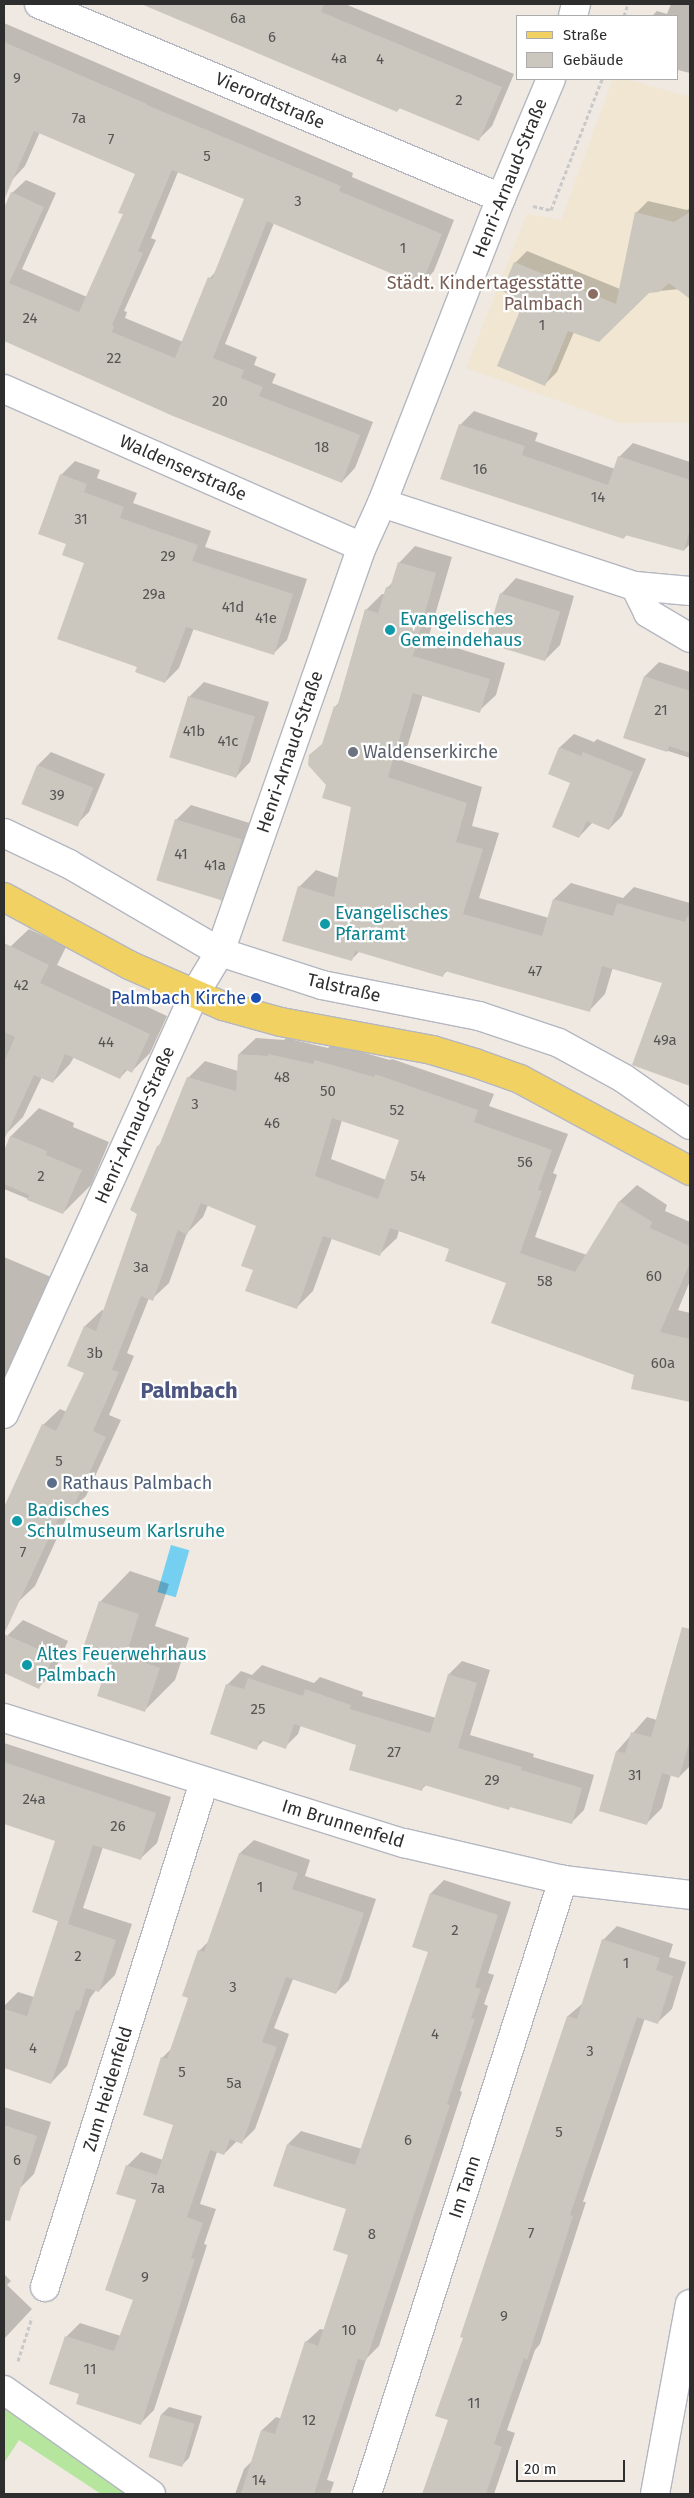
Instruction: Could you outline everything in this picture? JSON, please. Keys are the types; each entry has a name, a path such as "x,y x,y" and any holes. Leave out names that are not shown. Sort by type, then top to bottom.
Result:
{"main road":[{"path":"4,897 129,965 194,995 223,1006 281,1022 432,1050 520,1079 690,1171"}],"street":[{"name":"Vierordtstraße","path":"39,4 500,198"},
{"name":"Henri-Arnaud-Straße","path":"4,1414 194,995 220,952 362,547 382,503 500,198 551,80"},
{"name":"Waldenserstraße","path":"4,389 362,547"},
{"path":"382,503 635,586 690,591"},
{"path":"635,586 648,613 690,638"},
{"name":"Talstraße","path":"4,833 69,864 220,952 322,985 479,1016 559,1043 623,1078 690,1125"},
{"name":"Im Brunnenfeld","path":"4,1718 404,1843 563,1880 690,1895"},
{"name":"Zum Heidenfeld","path":"45,2287 204,1782"},
{"name":"Im Tann","path":"367,2494 563,1880"},
{"path":"655,2494 690,2304"},
{"path":"6,2392 151,2494"}],"path":[{"path":"500,198 551,210 602,80"},
{"path":"6,2392 35,2305 45,2287"}],"shaded area":[{"name":"Städt. Kindertagesstätte Palmbach","path":"613,80 630,80 690,97 690,422 621,423 466,368 527,214 561,220"}],"green space":[{"path":"4,2402 133,2494 101,2494 19,2440 4,2463"}],"water":[{"path":"171,1545 189,1550 176,1597 157,1592"}],"building":[{"path":"141,4 324,4 321,12 502,87 479,141 399,108 397,112"},
{"path":"4,42 147,105 341,186 339,191 442,234 421,286 267,221 213,358 244,370 241,378 263,387 259,396 360,435 342,483 173,416 4,341 4,208 11,192 44,207 9,283 79,312 123,214 118,213 135,174 34,131 4,200","holes":["172,170 244,199 212,279 208,277 175,358 112,332 114,326 112,325 143,253 138,251"]},
{"path":"635,212 674,222 690,212 690,299 669,283 659,292 649,293 599,342 568,331 545,386 497,366 524,301 502,291 514,262 616,304"},
{"path":"459,424 525,446 522,455 608,485 618,456 690,480 690,529 684,551 625,535 624,539 440,479"},
{"path":"60,474 87,484 84,492 124,507 120,518 198,545 192,561 293,594 274,655 186,627 165,683 135,672 137,667 57,639 84,563 62,555 66,544 38,534"},
{"path":"398,562 436,573 413,656 490,679 480,713 413,693 388,777 467,803 456,842 483,849 463,914 542,936 553,899 613,916 617,903 685,922 687,916 690,917 690,1086 632,1065 662,983 602,966 590,1012 445,971 443,977 355,951 352,961 282,941 298,886 334,897 351,807 322,798 326,785 308,765 309,755 322,744 334,706 337,707 365,609 378,613 386,587 390,588"},
{"path":"500,593 560,611 545,661 485,643"},
{"path":"644,676 690,691 690,753 669,746 667,752 623,738"},
{"path":"188,696 255,716 236,778 169,757"},
{"path":"559,747 581,756 583,752 633,772 609,830 587,821 579,838 552,827 570,783 548,774"},
{"path":"37,765 94,788 78,827 21,804"},
{"path":"175,819 242,839 223,901 156,880"},
{"path":"4,943 49,965 40,983 150,1034 132,1073 125,1069 120,1079 65,1054 53,1083 34,1075 4,1140 4,1062 15,1037 4,1032"},
{"path":"238,1054 268,1056 268,1054 313,1064 315,1060 374,1077 375,1074 478,1110 474,1122 552,1150 538,1190 542,1191 520,1253 575,1272 619,1201 652,1222 650,1228 690,1246 690,1263 660,1332 690,1339 690,1402 631,1389 634,1375 491,1323 506,1283 445,1261 449,1249 390,1228 380,1256 323,1236 297,1309 245,1291 253,1270 241,1266 256,1226 201,1203 187,1235 178,1230 153,1301 141,1296 112,1370 119,1372 93,1431 106,1437 70,1514 62,1510 4,1634 4,1507 42,1424 56,1431 84,1373 67,1366 84,1326 96,1331 137,1214 130,1210 187,1077 236,1091","holes":["332,1118 399,1140 378,1199 315,1176"]},
{"path":"10,1136 47,1151 46,1155 82,1170 63,1214 27,1200 29,1195 4,1184 4,1151"},
{"path":"99,1601 139,1614 126,1656 160,1668 145,1712 97,1696 109,1660 82,1651"},
{"path":"682,1627 690,1629 690,1740 679,1778 662,1773 647,1825 599,1811 616,1751 625,1753 631,1732 651,1737"},
{"name":"Altes Feuerwehrhaus Palmbach","path":"4,1634 54,1656 39,1689 4,1673"},
{"path":"448,1674 477,1683 458,1748 522,1767 521,1770 582,1788 572,1824 510,1807 509,1810 424,1785 422,1791 349,1770 356,1745 294,1724 286,1749 260,1740 257,1750 210,1734 226,1684 244,1689 248,1678 303,1696 305,1689 351,1705 350,1709 430,1733"},
{"path":"4,1762 156,1813 141,1860 93,1845 68,1924 116,1940 99,1992 86,1988 79,2011 76,2010 51,2084 4,2068 4,2009 27,2016 58,1921 32,1912 55,1841 4,1824"},
{"path":"239,1853 298,1873 292,1889 364,1913 336,1994 286,1977 262,2042 277,2047 242,2144 230,2139 224,2155 210,2150 187,2217 203,2223 191,2258 195,2259 141,2425 76,2404 79,2394 49,2384 65,2336 114,2351 133,2300 105,2290 136,2200 116,2194 126,2165 157,2175 173,2125 143,2115 161,2057 167,2059 188,1998 182,1996 198,1950 204,1952"},
{"path":"430,1893 498,1915 475,1987 481,1989 471,2018 475,2019 447,2104 450,2105 366,2361 358,2359 314,2494 241,2494 261,2430 275,2434 305,2341 318,2346 348,2255 333,2250 346,2209 273,2186 287,2144 355,2165 428,1952 412,1947"},
{"path":"602,1939 660,1958 656,1970 673,1976 658,2024 637,2017 570,2215 573,2216 527,2360 524,2358 494,2444 502,2447 486,2494 422,2494 448,2420 435,2416 463,2338 460,2337 567,2016 577,2019"},
{"path":"4,2125 37,2136 10,2221 4,2220"},
{"path":"161,2414 195,2424 182,2467 149,2457"}],"place":[{"name":"Städt. Kindertagesstätte Palmbach","path":"593,294"},
{"name":"Evangelisches Gemeindehaus","path":"390,630"},
{"name":"Waldenserkirche","path":"353,752"},
{"name":"Evangelisches Pfarramt","path":"325,924"},
{"name":"Palmbach Kirche","path":"256,998"},
{"name":"Rathaus Palmbach","path":"52,1483"},
{"name":"Badisches Schulmuseum Karlsruhe","path":"17,1521"},
{"name":"Altes Feuerwehrhaus Palmbach","path":"27,1665"}],"district":[{"name":"Palmbach","path":"189,1391"}]}
